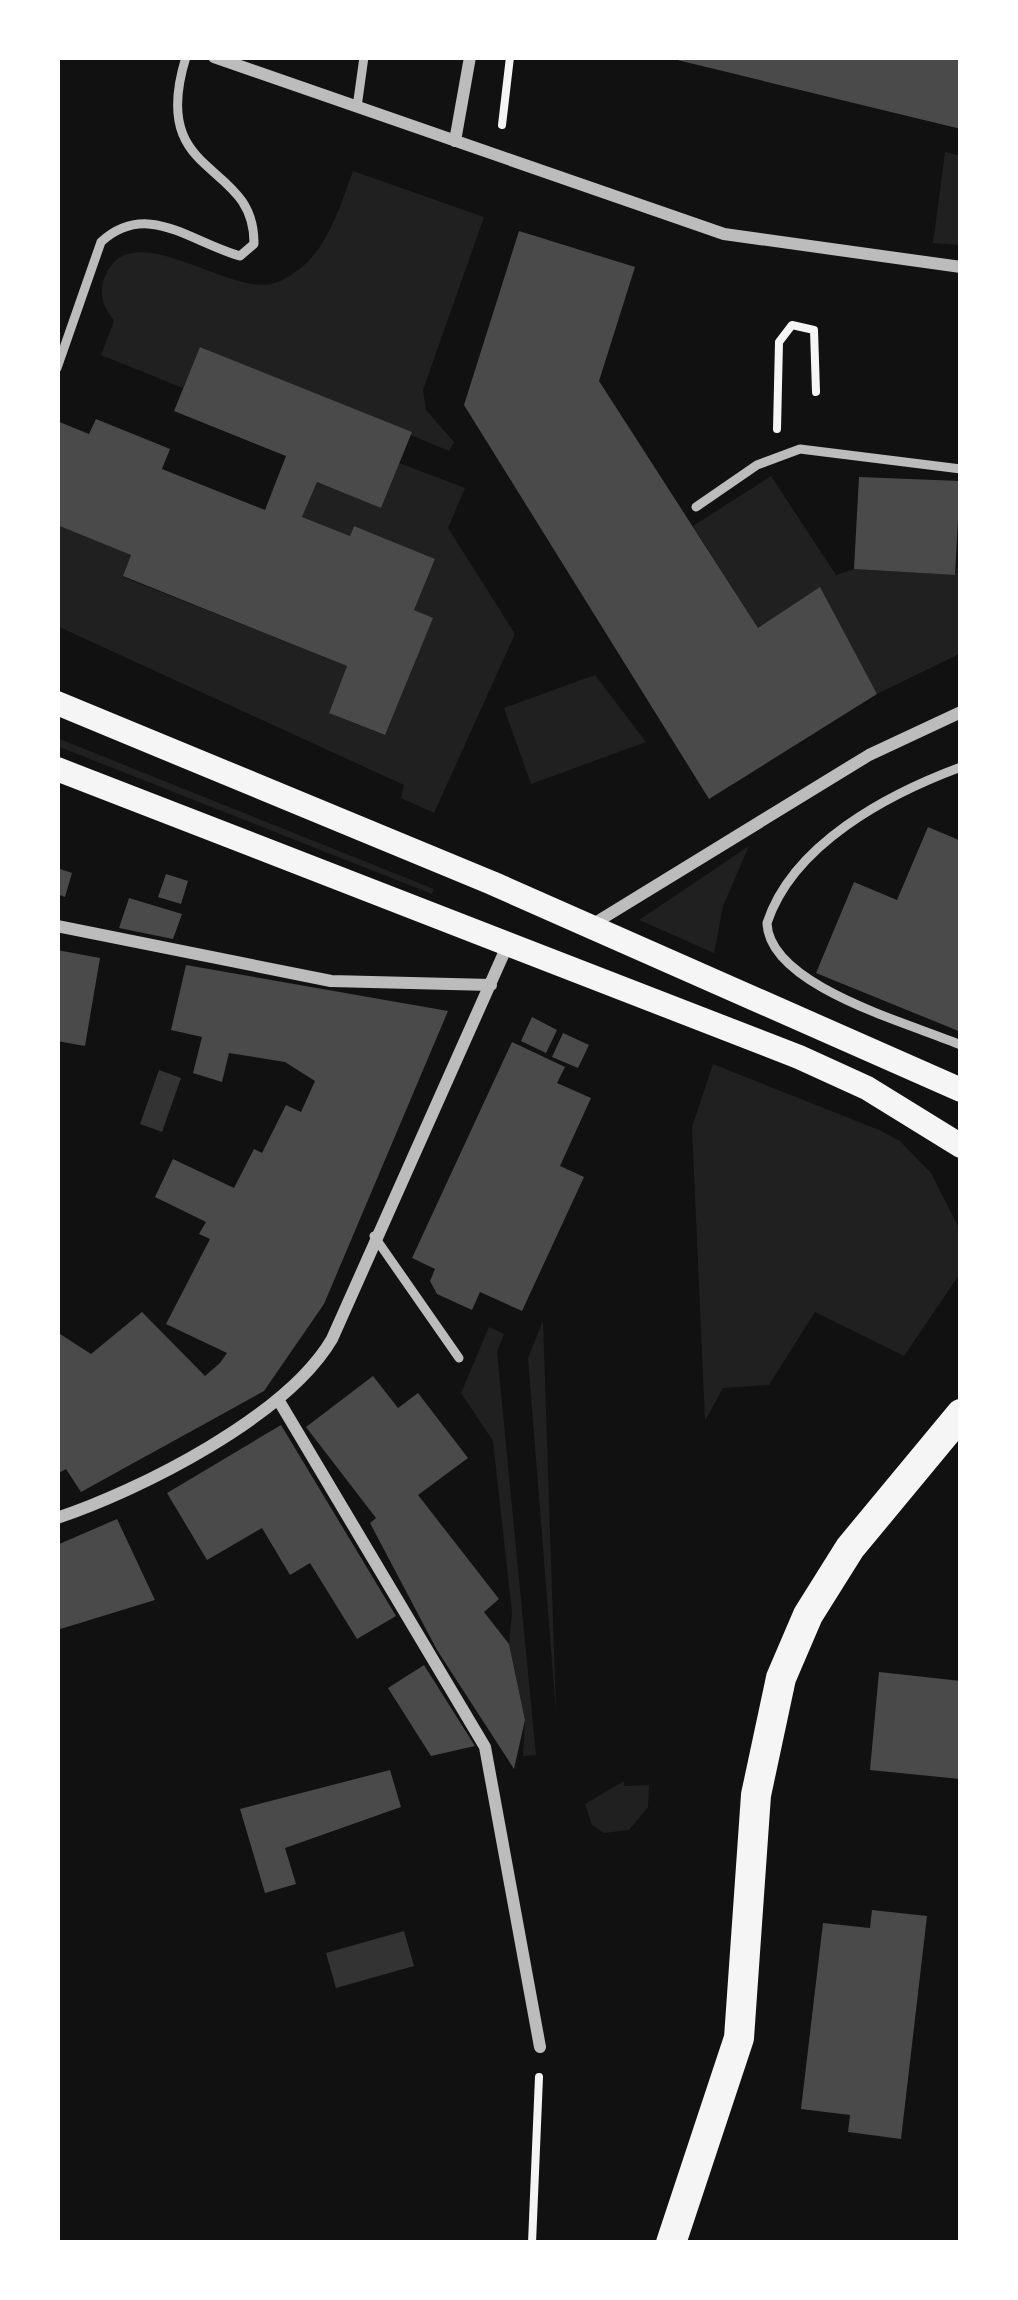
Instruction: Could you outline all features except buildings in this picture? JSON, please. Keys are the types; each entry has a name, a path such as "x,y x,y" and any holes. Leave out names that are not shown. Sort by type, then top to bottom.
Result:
{"main road":[{"path":"57,703 590,926 961,1090"},
{"path":"57,769 826,1069 961,1146"},
{"path":"671,2243 724,2097 739,2038 758,1780 781,1678 808,1615 850,1548 958,1422"}],"street":[{"path":"214,57 744,240 961,267"},
{"path":"455,141 470,57"},
{"path":"590,926 869,755 961,712"},
{"path":"57,926 331,981 490,986"},
{"path":"57,1518 111,1498 279,1401 311,1372 332,1340 374,1236 508,944"},
{"path":"279,1401 485,1747 540,2047"}],"lane":[{"path":"57,368 101,242 115,230 151,220 240,256 254,244 250,215 177,124 175,94 186,57"},
{"path":"357,107 364,57"},
{"path":"695,507 777,455 800,449 961,469"},
{"path":"961,767 887,801 834,837 794,874 766,923 774,952 798,975 961,1045"},
{"path":"374,1236 459,1358"}],"path":[{"path":"498,156 510,57"},
{"path":"777,455 779,342 792,325 814,330 816,392"},
{"path":"532,2243 540,2047"}],"shaded area":[{"path":"945,152 961,156 961,245 933,243"},
{"path":"353,171 484,217 423,390 426,410 454,442 449,451 201,347 183,388 101,355 114,321 104,303 102,286 121,257 140,252 162,255 237,280 259,285 278,282 318,250"},
{"path":"399,463 465,488 448,528 515,634 434,813 401,798 404,785 57,626 57,525 131,555 123,577 347,666 329,713 384,735 432,619 414,610 435,559 354,526 350,536 302,517 317,482 381,508"},
{"path":"771,476 836,575 854,569 955,575 961,554 961,653 877,694 820,588 758,628 693,526"},
{"path":"595,675 646,742 531,784 504,708"},
{"path":"57,738 434,889 432,894 57,746"},
{"path":"749,846 723,906 714,953 639,920"},
{"path":"713,1064 900,1141 931,1173 961,1232 961,1272 904,1356 815,1312 769,1385 723,1388 705,1421 692,1127"},
{"path":"159,1070 181,1078 162,1132 140,1124"},
{"path":"543,1321 556,1712 528,1358"},
{"path":"489,1327 504,1334 497,1352 536,1755 523,1756 525,1720 509,1644 512,1613 493,1441 461,1393"},
{"path":"624,1781 624,1786 649,1785 648,1807 629,1830 604,1833 592,1825 585,1804"},
{"path":"404,1931 414,1966 336,1988 326,1953"}]}
